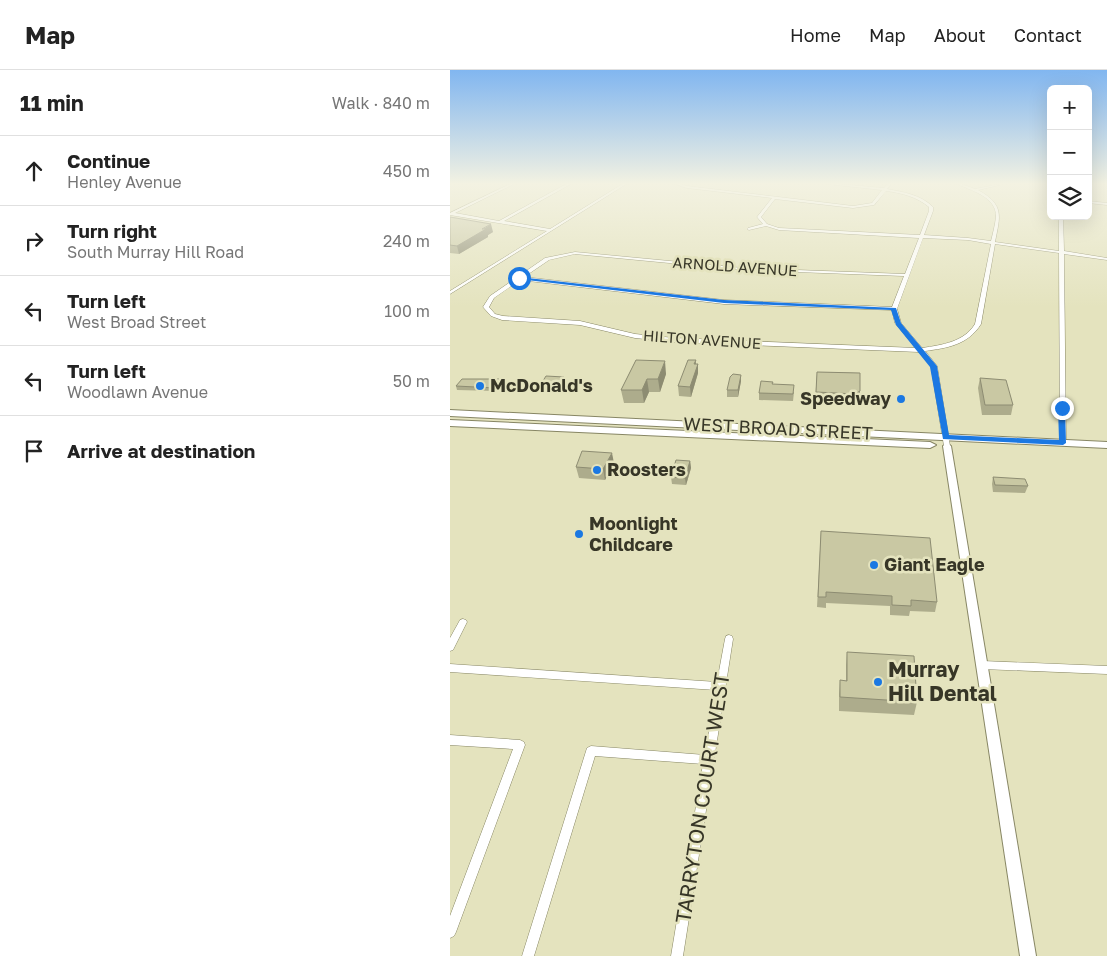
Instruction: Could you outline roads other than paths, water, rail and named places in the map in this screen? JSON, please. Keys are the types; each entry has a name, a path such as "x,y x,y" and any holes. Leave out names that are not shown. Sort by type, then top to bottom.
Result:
{"main road":[{"name":"WEST BROAD STREET","path":"450,413 662,428 946,442 1107,445"},
{"name":"WEST BROAD STREET","path":"450,423 566,428 715,430 738,427 1107,453"}],"street":[{"path":"515,224 550,230"},
{"path":"450,293 559,224"},
{"path":"926,224 894,309 898,323 922,350 936,372 1028,956"},
{"name":"HILTON AVENUE","path":"519,278 492,297 487,304 487,310 495,316 509,319 580,323 659,339 922,350 944,347 959,341 969,336 976,327 997,224"},
{"path":"1061,224 1063,443"},
{"path":"749,229 766,225 786,230 993,242 1107,259"},
{"name":"ARNOLD AVENUE","path":"519,278 547,260 564,254 586,253 766,270 906,275"},
{"path":"519,278 724,302 894,309"},
{"path":"450,647 463,622"},
{"name":"TARRYTON COURT WEST","path":"677,956 729,640"},
{"path":"982,665 1107,670"},
{"path":"450,668 721,686"},
{"path":"450,740 520,745 450,932"},
{"path":"528,956 591,751 709,760"}],"place":[{"name":"McDonald's","path":"480,386"},
{"name":"Speedway","path":"901,399"},
{"name":"Roosters","path":"597,470"},
{"name":"Moonlight Childcare","path":"579,534"},
{"name":"Giant Eagle","path":"874,565"},
{"name":"Murray Hill Dental","path":"878,682"}]}
